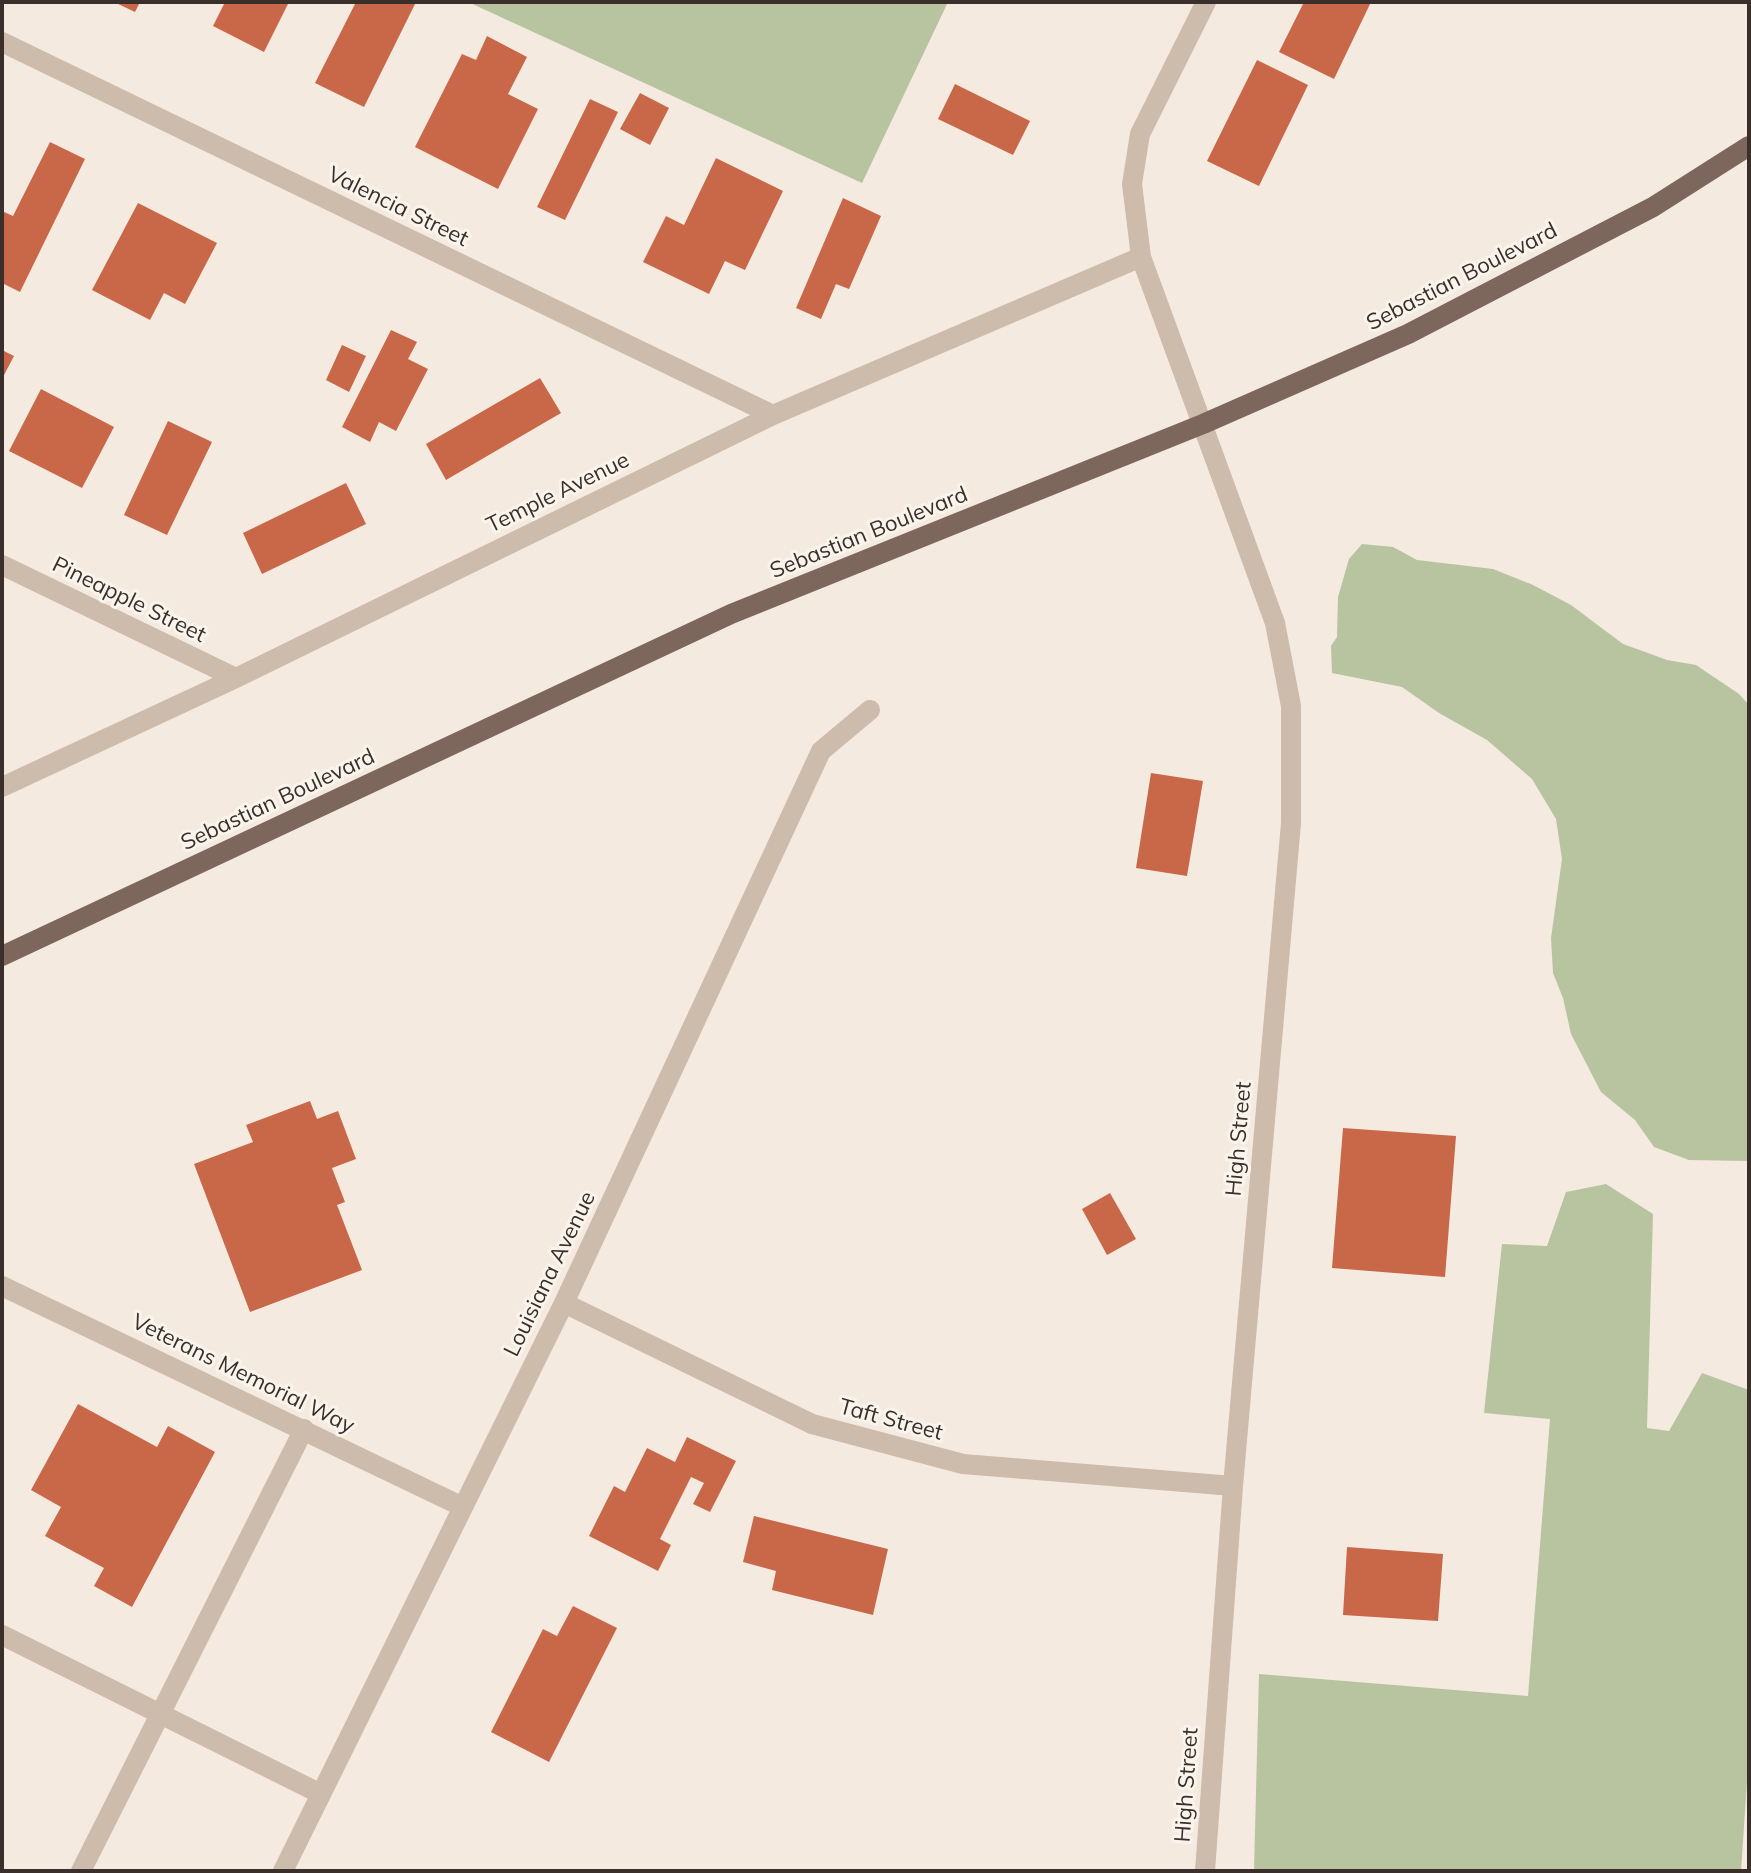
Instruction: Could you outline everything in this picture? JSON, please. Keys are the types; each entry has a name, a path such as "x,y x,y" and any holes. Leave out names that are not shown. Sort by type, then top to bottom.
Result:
{"main road":[{"name":"Sebastian Boulevard","path":"2,956 731,614 1203,424 1408,334 1653,207 1749,146"}],"street":[{"path":"1203,424 1141,257 1132,184 1140,134 1206,2"},
{"name":"Valencia Street","path":"2,42 773,415"},
{"name":"Temple Avenue","path":"2,787 236,678 773,415 1141,257"},
{"name":"High Street","path":"1203,424 1275,623 1291,706 1291,823 1233,1486 1205,1871"},
{"name":"Pineapple Street","path":"2,565 236,678"},
{"name":"Louisiana Avenue","path":"283,1871 564,1303 821,751 870,710"},
{"name":"Veterans Memorial Way","path":"2,1286 463,1507"},
{"name":"Taft Street","path":"564,1303 812,1424 963,1464 1233,1486"},
{"path":"81,1871 304,1429"},
{"path":"2,1635 321,1794"}],"green space":[{"path":"468,2 948,2 862,183"},
{"path":"1362,544 1393,547 1417,560 1493,569 1533,585 1571,605 1623,644 1667,660 1696,665 1739,694 1749,705 1749,1161 1689,1160 1654,1147 1635,1120 1601,1092 1571,1034 1563,998 1553,973 1551,938 1562,859 1556,819 1532,779 1487,740 1439,713 1402,687 1332,673 1331,646 1337,637 1338,597 1349,559"},
{"path":"1606,1184 1653,1214 1647,1428 1669,1431 1702,1373 1749,1390 1749,1752 1741,1871 1254,1871 1259,1674 1528,1696 1550,1419 1484,1413 1502,1244 1547,1246 1566,1192"}],"building":[{"path":"114,2 140,2 135,12"},
{"path":"225,2 289,2 264,52 213,26"},
{"path":"356,2 416,2 364,107 315,83"},
{"path":"1304,2 1371,2 1334,79 1279,52"},
{"path":"487,36 527,57 508,94 538,109 498,189 415,147 462,54 476,60"},
{"path":"1257,60 1308,85 1259,186 1207,161"},
{"path":"955,84 1030,121 1013,155 938,119"},
{"path":"640,93 669,108 650,145 620,129"},
{"path":"590,99 618,112 565,220 537,207"},
{"path":"50,142 85,159 20,292 2,283 2,211 13,216"},
{"path":"716,158 783,191 745,270 725,261 709,294 643,262 666,216 684,225"},
{"path":"843,198 881,216 849,289 836,284 821,319 796,308"},
{"path":"138,203 217,243 185,304 164,293 150,320 92,290"},
{"path":"391,330 417,342 408,359 428,369 396,431 379,422 370,442 342,427"},
{"path":"342,345 366,356 349,392 326,380"},
{"path":"2,350 14,356 2,379"},
{"path":"540,378 561,413 446,480 426,444"},
{"path":"41,389 114,427 82,488 9,451"},
{"path":"168,421 212,442 167,535 124,515"},
{"path":"346,483 366,524 262,574 243,533"},
{"path":"1151,773 1203,781 1187,876 1136,868"},
{"path":"310,1101 317,1119 338,1111 356,1159 332,1168 345,1202 337,1205 362,1270 250,1312 194,1164 253,1142 246,1125"},
{"path":"1343,1128 1456,1136 1445,1277 1332,1268"},
{"path":"1110,1193 1136,1239 1107,1255 1082,1209"},
{"path":"78,1404 157,1447 168,1426 215,1452 132,1607 94,1586 104,1568 45,1536 61,1507 31,1490"},
{"path":"687,1437 736,1461 710,1512 693,1504 704,1483 691,1477 660,1539 671,1545 658,1571 589,1536 614,1486 625,1492 647,1448 675,1462"},
{"path":"754,1516 888,1549 873,1615 772,1590 776,1571 743,1562"},
{"path":"1347,1547 1443,1554 1438,1621 1343,1615"},
{"path":"573,1606 617,1628 549,1762 491,1732 543,1629 557,1636"}]}
